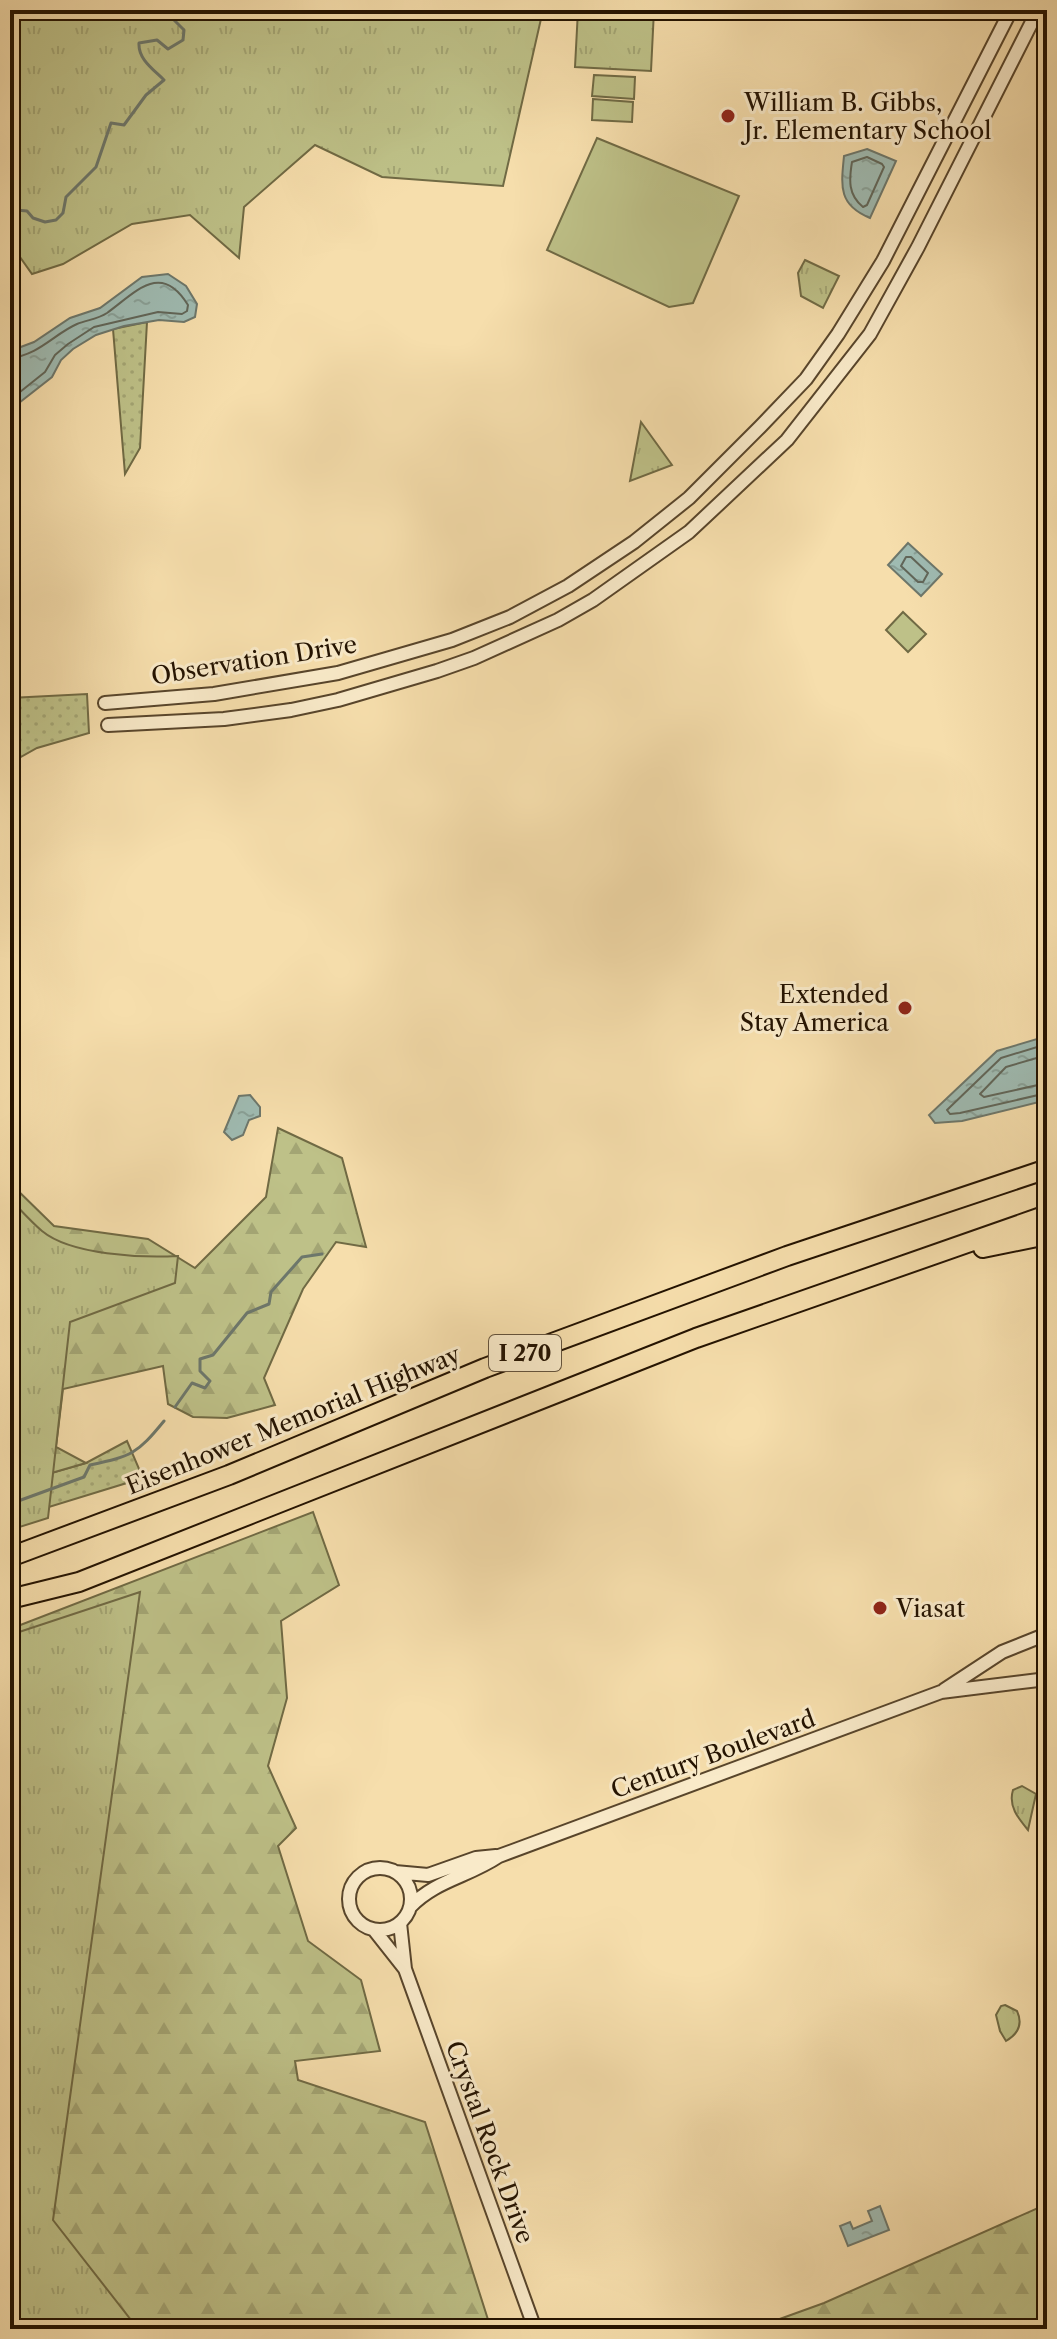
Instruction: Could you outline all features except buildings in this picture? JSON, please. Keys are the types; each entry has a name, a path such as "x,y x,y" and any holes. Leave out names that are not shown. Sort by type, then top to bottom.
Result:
{"highway":[{"name":"Eisenhower Memorial Highway","path":"10,1557 229,1475 514,1357 787,1256 1047,1169"},
{"name":"I 270","path":"10,1599 79,1582 696,1338 1047,1215"},
{"path":"936,1254 974,1250 1047,1235"}],"street":[{"name":"Observation Drive","path":"105,703 214,694 338,673 452,640 522,611 568,586 634,542 689,498 760,427 806,379 838,334 883,261 1011,10"},
{"name":"Observation Drive","path":"108,725 224,719 291,710 338,700 437,671 558,620 593,600 689,532 787,440 870,334 1038,10"},
{"name":"Century Boulevard","path":"410,1907 431,1888 476,1871 499,1856 941,1692 1002,1652 1047,1634"},
{"name":"Century Boulevard","path":"941,1692 1047,1679"},
{"name":"Century Boulevard","path":"395,1872 428,1875 476,1858 499,1856"},
{"path":"371,1869 395,1872 407,1883 410,1907 400,1923 384,1931 375,1931 357,1922 351,1914 348,1905 351,1885 363,1872 371,1869"},
{"name":"Crystal Rock Drive","path":"400,1923 405,1969 535,2329"},
{"name":"Crystal Rock Drive","path":"375,1931 405,1969"}],"green space":[{"path":"10,10 543,10 503,186 382,177 315,145 244,207 239,258 190,215 132,224 63,264 32,274 10,243"},
{"path":"578,10 654,10 651,71 575,67"},
{"path":"594,75 635,77 634,99 592,96"},
{"path":"593,99 633,102 632,122 592,120"},
{"path":"597,138 739,196 693,303 669,307 547,250"},
{"path":"805,260 839,276 823,308 801,296 798,273"},
{"path":"147,322 140,448 125,474 113,329"},
{"path":"641,422 672,465 630,481"},
{"path":"903,612 926,634 908,652 886,630"},
{"path":"87,694 89,733 37,748 10,763 10,698"},
{"path":"278,1128 342,1158 366,1247 336,1242 303,1289 264,1378 275,1405 227,1418 193,1417 168,1404 163,1366 63,1389 56,1447 86,1463 10,1485 10,1183 54,1226 148,1239 195,1268 266,1197"},
{"path":"10,1199 42,1231 70,1245 126,1255 178,1256 175,1283 70,1322 48,1518 10,1530"},
{"path":"127,1441 143,1478 10,1519 10,1485 86,1463"},
{"path":"313,1512 339,1585 281,1621 287,1698 268,1766 296,1828 278,1846 308,1941 361,1980 380,2051 295,2061 298,2080 425,2122 491,2329 10,2329 10,1629"},
{"path":"140,1592 53,2220 138,2329 10,2329 10,1635"},
{"path":"1022,1786 1036,1794 1028,1830 1012,1801 1013,1790"},
{"path":"1005,2005 1017,2011 1020,2020 1014,2035 1006,2041 996,2015"},
{"path":"1047,2204 1047,2329 752,2329 824,2303"}],"water":[{"path":"867,149 896,161 870,218 852,207 842,185 844,156"},
{"path":"168,274 186,286 197,304 195,317 184,322 159,320 124,326 96,335 73,349 61,360 52,377 10,410 10,351 34,342 70,318 100,308 142,277"},
{"path":"908,543 942,574 921,596 888,565"},
{"path":"1047,1036 1047,1100 962,1121 935,1123 929,1115 997,1051"},
{"path":"250,1095 260,1107 260,1116 249,1120 243,1135 232,1140 224,1132 239,1096"},
{"path":"880,2206 889,2230 848,2246 840,2226 850,2222 853,2229 872,2221 868,2211"}],"waterway":[{"path":"10,213 27,211 33,218 45,222 56,220 63,213 66,197 96,167 111,123 124,125 146,95 164,80 151,68 139,49 139,43 157,40 168,49 183,40 184,30 164,10"},
{"path":"175,1407 192,1383 205,1388 210,1381 200,1371 200,1359 213,1355 247,1313 269,1304 271,1292 302,1257 322,1254"},
{"path":"10,1504 84,1477 90,1465 133,1452 164,1421"}],"place":[{"name":"William B. Gibbs, Jr. Elementary School","path":"728,116"},
{"name":"Extended Stay America","path":"905,1008"},
{"name":"Viasat","path":"880,1608"}]}
